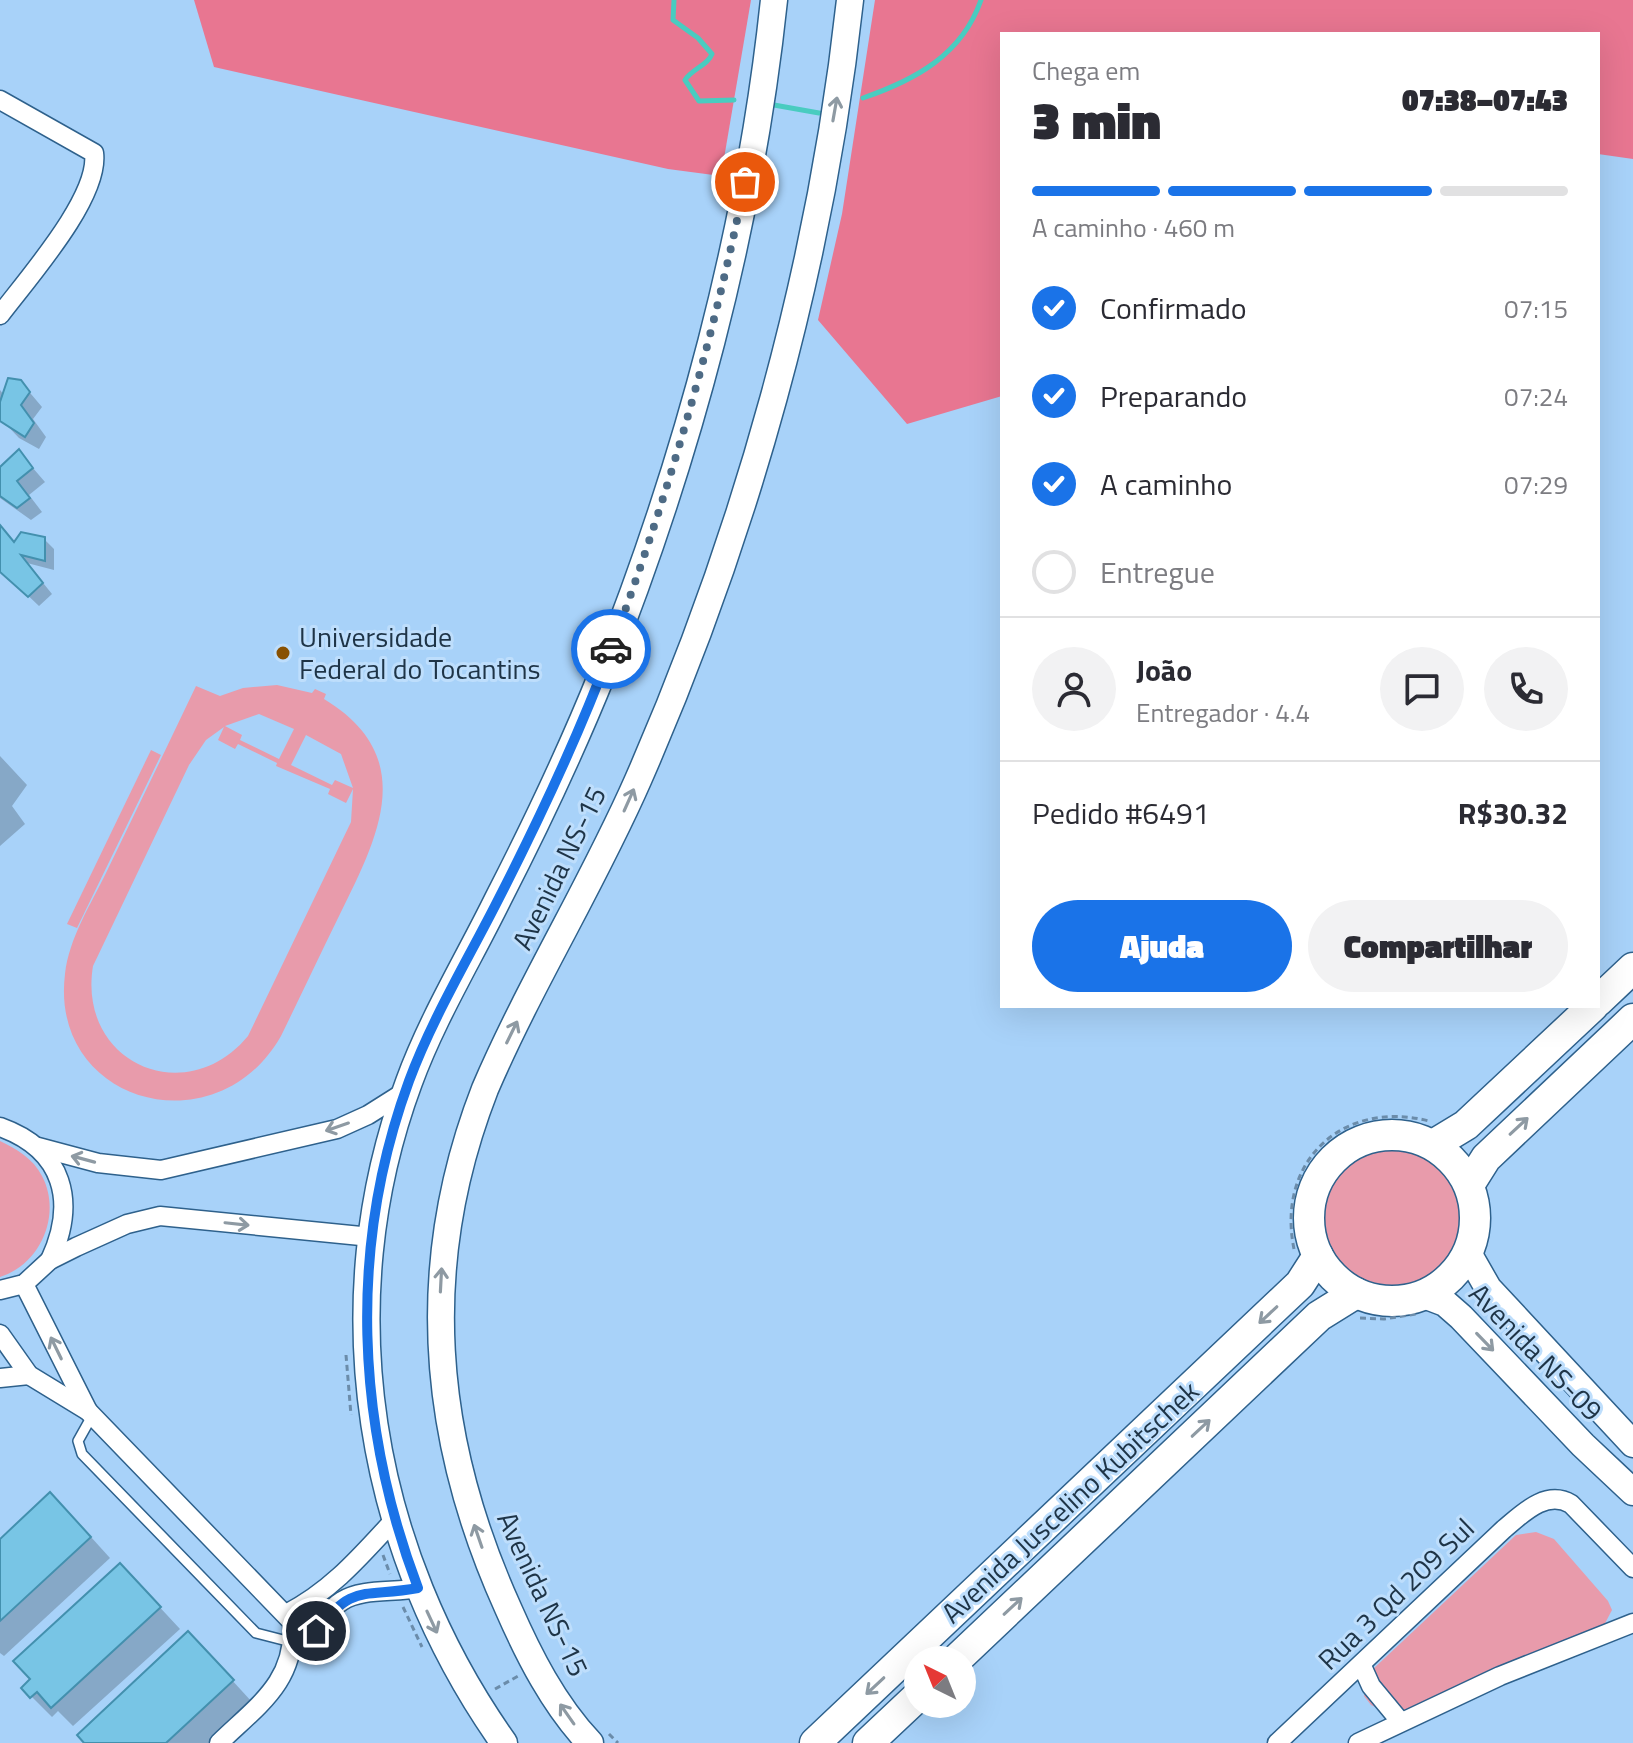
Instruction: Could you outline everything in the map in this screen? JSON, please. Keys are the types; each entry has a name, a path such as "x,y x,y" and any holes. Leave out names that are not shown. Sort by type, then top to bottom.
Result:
{"main road":[{"name":"Avenida NS-15","path":"504,1743 408,1590 386,1529 381,1468 368,1385 371,1237 385,1163 406,1091 433,1026 533,828 603,670 684,433 723,286 748,167 774,6"},
{"name":"Avenida NS-15","path":"595,1734 565,1712 536,1666 487,1563 454,1455 440,1333 441,1280 449,1220 467,1141 485,1089 627,805 705,611 766,417 822,186 849,7"},
{"path":"1600,999 1633,968"},
{"path":"1436,1134 1469,1185 1476,1215 1468,1253 1450,1278 1422,1304 1386,1301 1353,1306 1331,1275 1307,1256 1310,1203 1318,1181 1331,1161 1354,1144 1382,1135 1436,1134 1466,1125 1591,1008"},
{"path":"1469,1185 1482,1161 1633,1019"},
{"name":"Avenida NS-09","path":"1468,1253 1493,1294 1633,1444"},
{"name":"Avenida Juscelino Kubitschek","path":"815,1743 1300,1284 1307,1256"},
{"name":"Avenida NS-09","path":"1422,1304 1445,1303 1461,1317 1583,1445 1633,1492"},
{"name":"Avenida Juscelino Kubitschek","path":"971,1646 1319,1316 1353,1306"},
{"path":"868,1743 904,1709"}],"street":[{"path":"0,100 94,153 96,169 84,200 0,315"},
{"path":"38,1147 98,1163 161,1170 337,1129 368,1115 406,1091"},
{"path":"0,1127 19,1134 38,1147 57,1172 65,1201 63,1232 50,1260"},
{"path":"0,1290 24,1284 50,1260 127,1224 160,1216 371,1237"},
{"path":"24,1284 90,1414"},
{"path":"0,1334 29,1375 90,1414 292,1622 294,1643 281,1683 219,1743"},
{"path":"0,1378 29,1375"},
{"name":"Rua 3 Qd 209 Sul","path":"1277,1743 1524,1512 1543,1501 1561,1498 1586,1517 1633,1568"},
{"path":"286,1614 333,1584 386,1529"},
{"path":"294,1643 316,1631 342,1601 367,1593 408,1590"},
{"path":"1358,1743 1400,1721 1633,1623"},
{"path":"1362,1666 1371,1686 1400,1721"}],"lane":[{"path":"90,1414 78,1441 82,1454 256,1633 294,1643"}],"path":[{"path":"1307,1256 1290,1209 1303,1168 1326,1141 1351,1124 1376,1117 1406,1116 1436,1134"},
{"path":"1353,1306 1422,1304"},
{"path":"346,1345 352,1423"},
{"path":"386,1529 428,1659"},
{"path":"475,1701 536,1666"},
{"path":"595,1734 618,1743"}],"shaded area":[{"path":"194,0 751,0 721,176 668,169 214,67"},
{"path":"875,0 1633,0 1633,159 1600,154 1600,32 1000,32 1000,397 907,424 818,320 842,214"},
{"path":"277,685 312,693 315,689 326,694 324,699 354,722 372,746 381,772 382,799 377,827 354,885 281,1036 252,1071 218,1093 180,1100 143,1096 109,1080 83,1054 67,1018 67,961 81,922 196,686 220,696 243,688","holes":["259,714 294,729 279,759 240,740 242,735 225,726","224,727 218,740 235,749 238,744 277,763 276,766 330,789 328,794 346,803 353,789 351,822 248,1036 223,1059 195,1070 167,1072 141,1066 119,1051 102,1028 93,1000 93,966 189,765 206,740","306,735 341,754 353,788 335,780 332,785 291,765"]},
{"path":"151,750 161,755 77,928 67,924"},
{"path":"0,1141 34,1164 48,1191 50,1206 44,1236 37,1249 27,1261 0,1277"},
{"path":"1393,1148 1421,1154 1445,1169 1460,1193 1466,1221 1460,1249 1445,1273 1421,1288 1393,1294 1365,1288 1341,1273 1326,1249 1320,1221 1326,1193 1341,1169 1365,1154"},
{"path":"1536,1532 1554,1539 1608,1601 1612,1610 1602,1629 1394,1716 1371,1705 1364,1696 1372,1670 1516,1535"}],"building":[{"path":"8,378 21,380 30,392 21,405 34,423 25,437 0,421 0,402"},
{"path":"19,449 33,468 17,481 30,498 17,508 0,496 0,467"},
{"path":"0,525 14,542 21,532 45,537 45,561 21,555 43,583 28,597 0,572"},
{"path":"50,1492 91,1537 0,1621 0,1539"},
{"path":"120,1563 161,1607 51,1708 37,1692 30,1698 21,1688 30,1679 13,1661"},
{"path":"188,1631 234,1680 166,1743 84,1743 77,1735"}],"waterway":[{"path":"674,0 673,20 698,38 712,54 685,80 699,101 734,100"},
{"path":"863,98 901,83 934,63 962,36 981,0"},
{"path":"774,105 819,113"}],"way so far":[{"path":"611,649 684,433 723,286 745,182"}],"place":[{"name":"Universidade Federal do Tocantins","path":"283,653"}],"route":[{"path":"316,1631 342,1601 367,1593 418,1588 387,1495 369,1395 368,1273 378,1191 394,1127 419,1057 565,760 611,649"}]}
